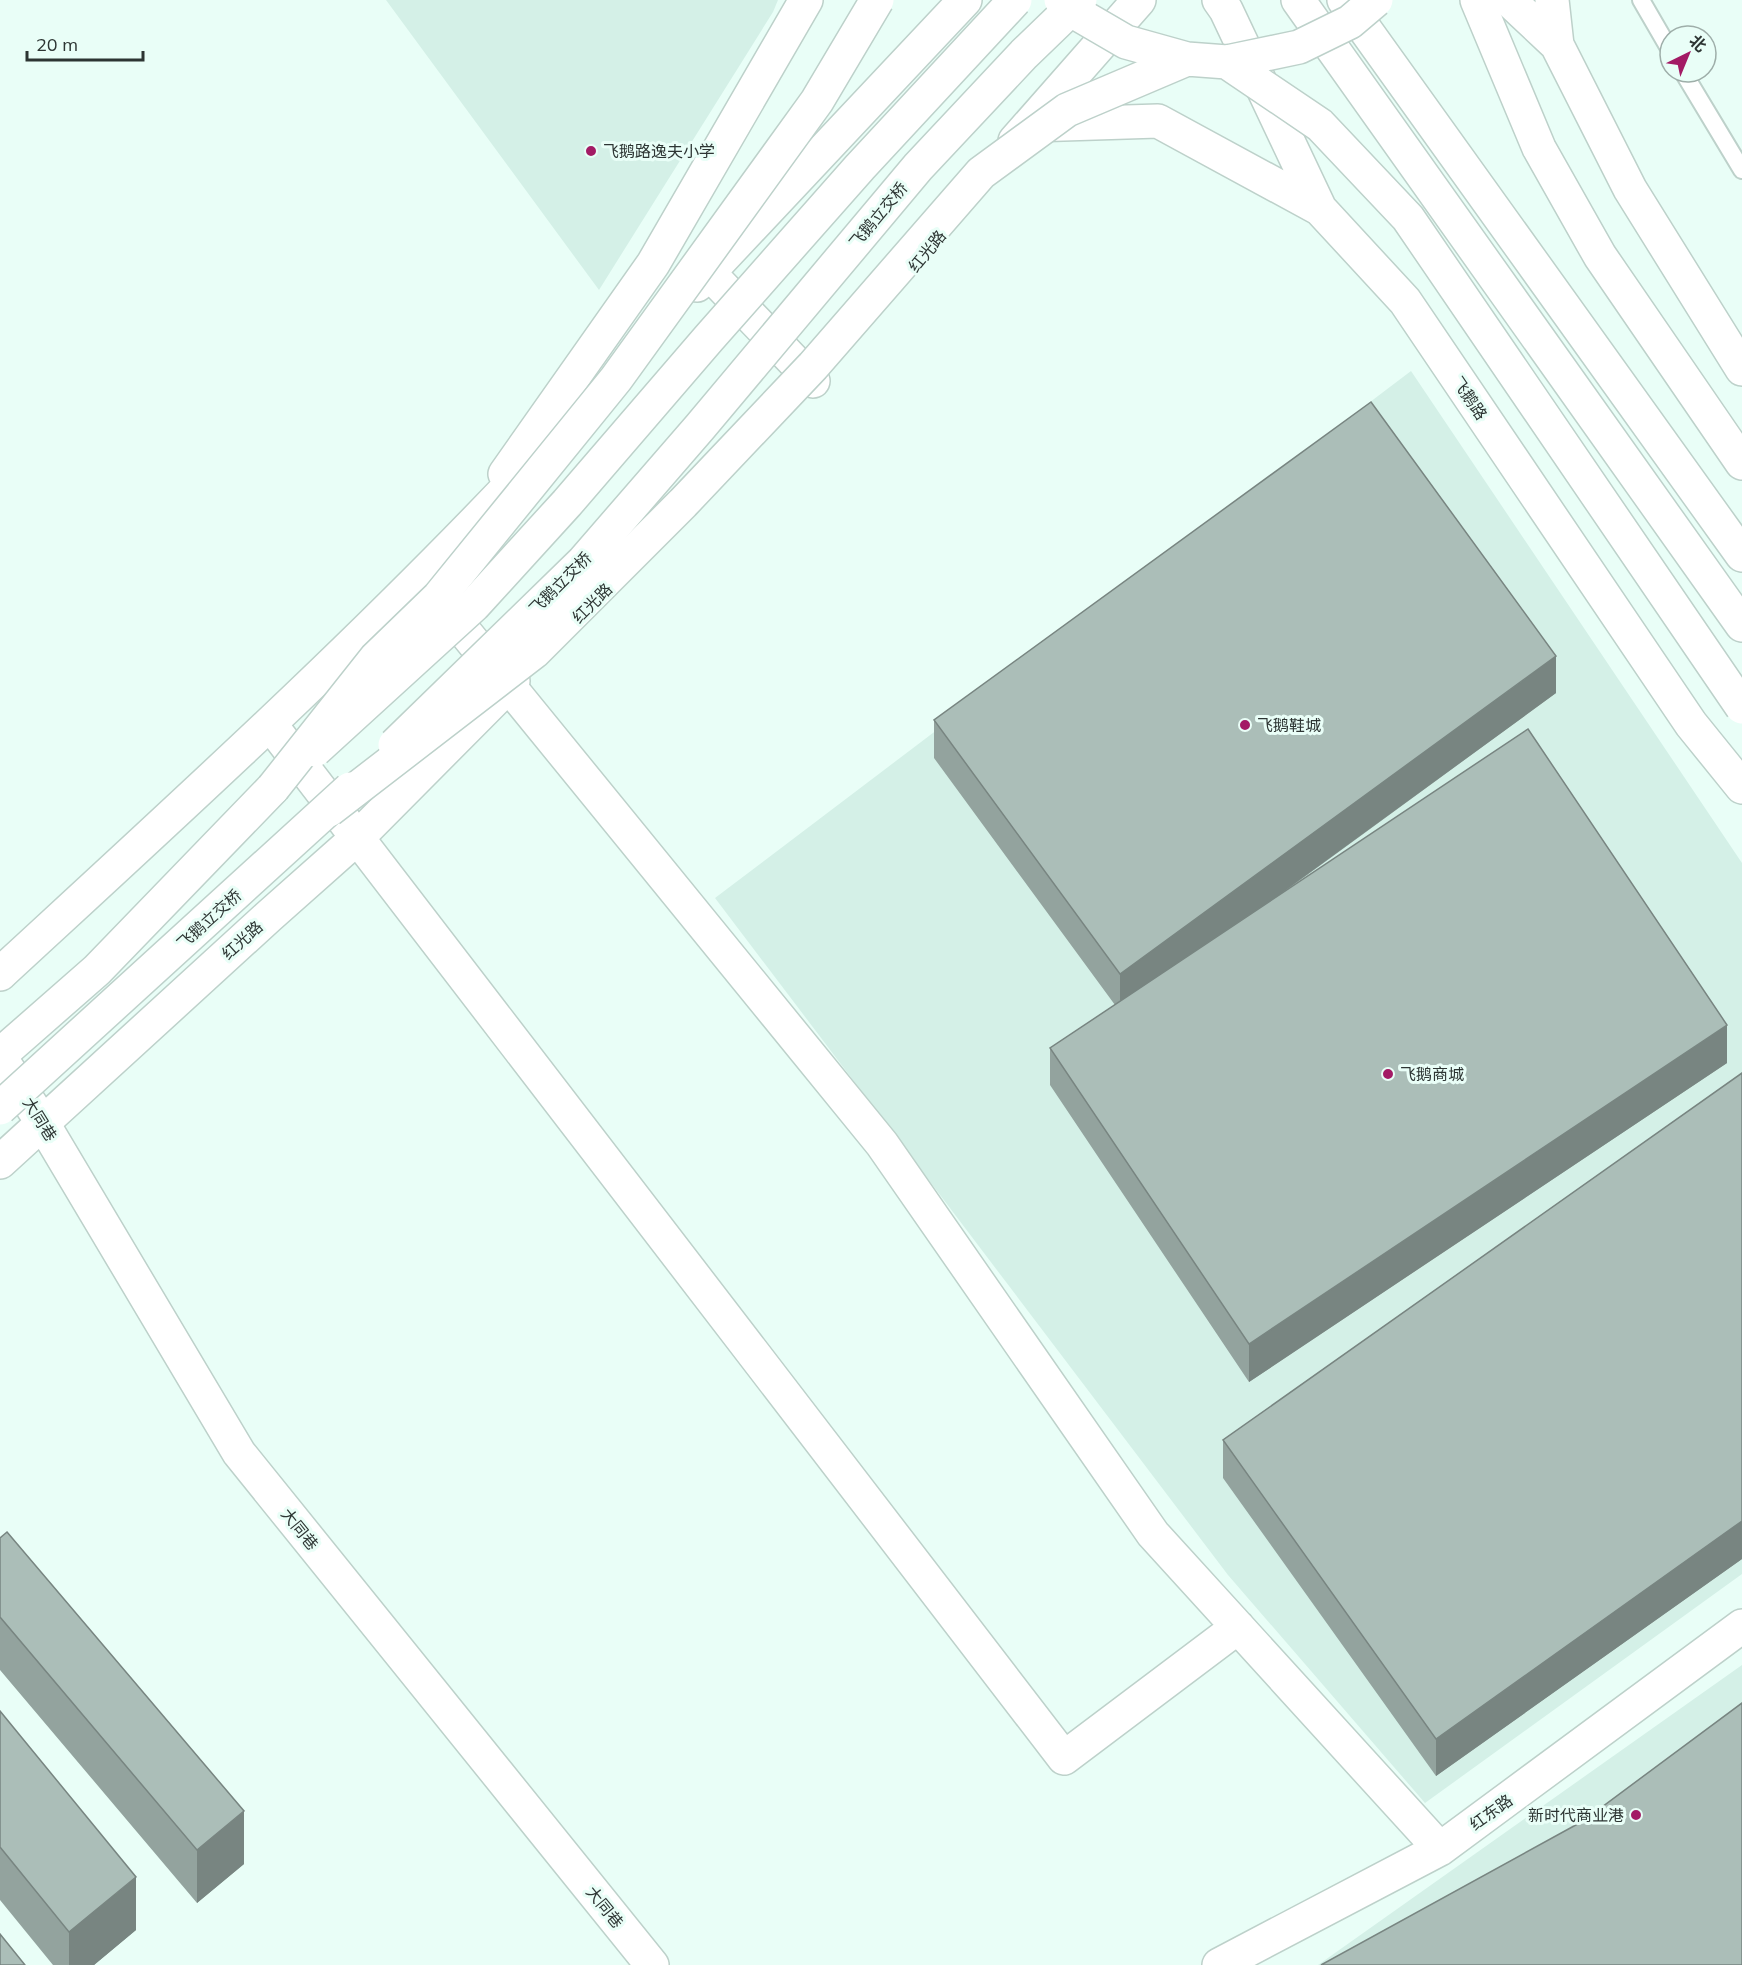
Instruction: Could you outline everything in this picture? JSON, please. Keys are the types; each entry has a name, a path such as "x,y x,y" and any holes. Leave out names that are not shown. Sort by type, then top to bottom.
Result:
{"street":[{"path":"462,536 653,264 806,0"},
{"path":"273,788 376,658 438,597 616,380 817,101 877,0"},
{"path":"0,974 270,724 462,536 965,0"},
{"path":"0,1056 97,970 273,788 474,605 567,504 708,338 860,167 1015,0"},
{"path":"1062,0 1071,10 1126,42 1187,59 1227,62 1299,47 1350,22 1376,0"},
{"name":"飞鹅立交桥","path":"0,1108 329,810 583,562 700,427 918,167 1024,54 1080,0"},
{"name":"红光路","path":"0,1162 357,838 813,381 904,279 1027,125 1139,0"},
{"path":"1298,0 1742,625"},
{"path":"1344,0 1742,555"},
{"path":"1477,0 1539,148 1600,256 1742,463"},
{"path":"1509,0 1557,45"},
{"path":"1552,0 1557,45 1629,189 1742,369"},
{"name":"飞鹅路","path":"1223,5 1320,210 1405,301 1691,724 1742,787"},
{"path":"329,810 534,652 683,503 796,383 981,173 1067,110 1187,59"},
{"path":"1227,62 1320,125 1408,218 1742,707"},
{"path":"1027,125 1158,121 1320,210"},
{"path":"709,273 813,381"},
{"path":"420,577 882,1144 1154,1534 1440,1849"},
{"path":"270,724 1064,1758 1238,1627"},
{"name":"大同巷","path":"0,1056 42,1122 239,1453 652,1965"},
{"name":"红东路","path":"1219,1965 1440,1849 1742,1626"}],"lane":[{"path":"1641,0 1658,29"},
{"path":"1690,84 1742,170"}],"shaded area":[{"name":"飞鹅路逸夫小学","path":"386,0 778,0 773,12 599,290"},
{"path":"1411,371 1742,863 1742,1574 1425,1803 1228,1575 715,898"},
{"name":"新时代商业港","path":"1742,1665 1742,1965 1318,1965"}],"building":[{"name":"飞鹅鞋城","path":"1371,402 1556,656 1120,974 934,720"},
{"name":"飞鹅商城","path":"1528,729 1727,1025 1249,1344 1050,1048"},
{"path":"1742,1073 1742,1521 1436,1739 1223,1440"},
{"path":"7,1532 244,1811 197,1850 0,1617 0,1538"},
{"name":"新时代商业港","path":"1742,1703 1742,1965 1321,1965 1583,1821"},
{"path":"0,1711 136,1877 69,1932 0,1847"},
{"path":"0,1934 25,1965 0,1965"}],"place":[{"name":"飞鹅路逸夫小学","path":"591,151"},
{"name":"飞鹅鞋城","path":"1245,725"},
{"name":"飞鹅商城","path":"1388,1074"},
{"name":"新时代商业港","path":"1636,1815"}]}
